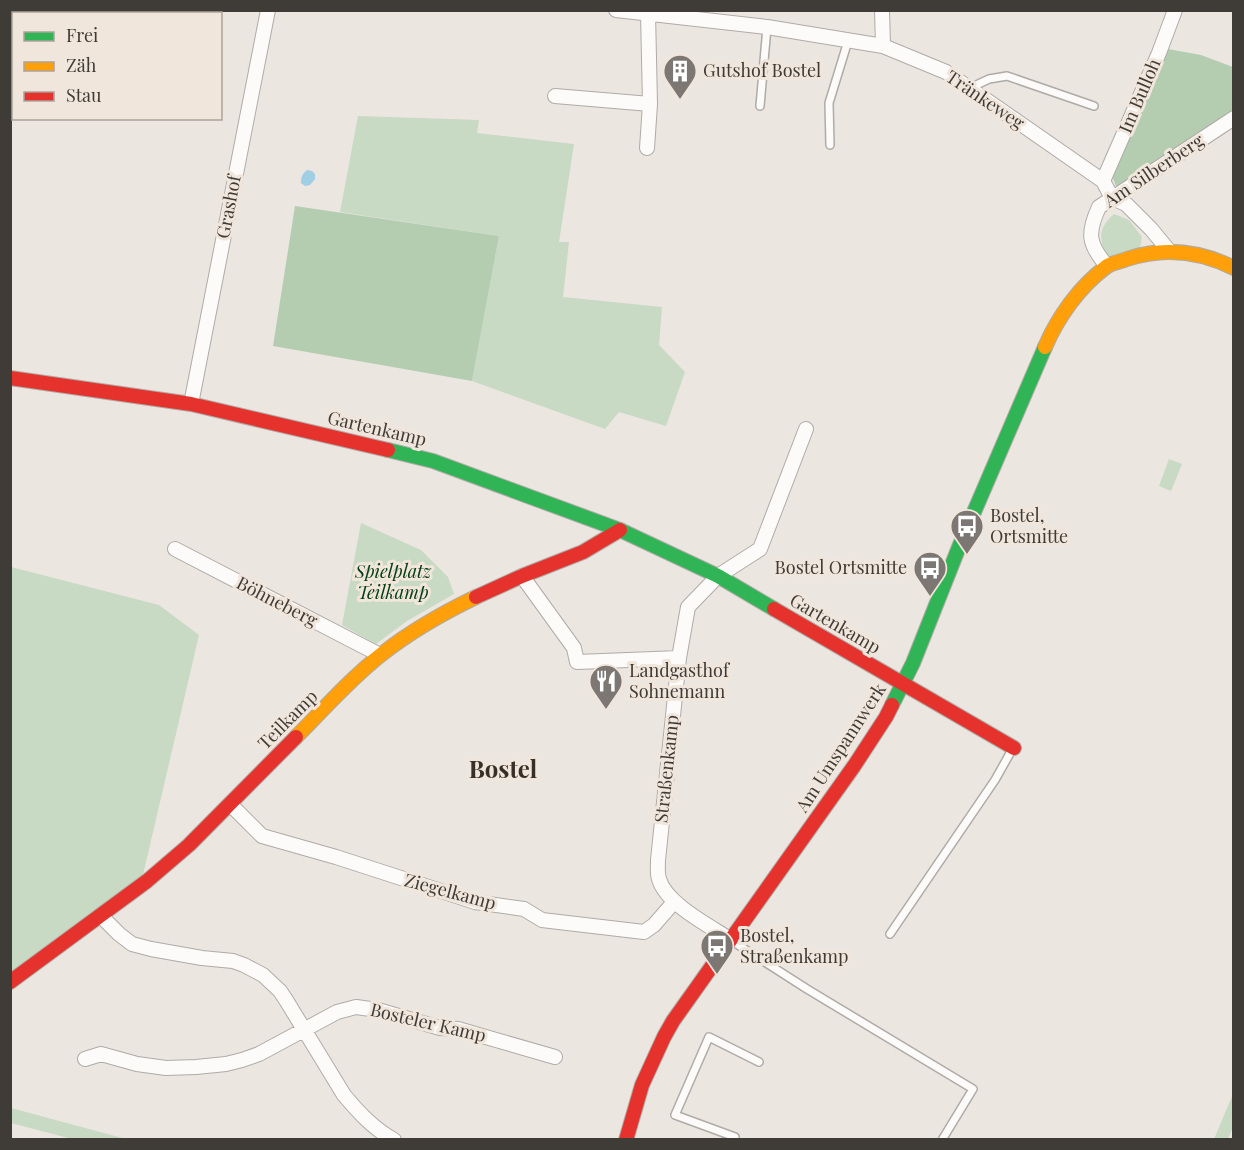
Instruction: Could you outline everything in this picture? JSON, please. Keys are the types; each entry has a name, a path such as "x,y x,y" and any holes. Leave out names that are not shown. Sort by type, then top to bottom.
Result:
{"street":[{"name":"Grashof","path":"191,404 268,10"},
{"name":"Tränkeweg","path":"616,10 767,27 883,46 946,72 1103,181 1112,198 1126,204 1170,252"},
{"path":"882,10 883,46"},
{"name":"Im Bulloh","path":"1103,181 1175,10"},
{"path":"647,148 650,104 648,13"},
{"path":"555,96 650,104"},
{"name":"Am Silberberg","path":"1107,267 1096,254 1091,240 1092,222 1099,207 1233,118"},
{"path":"1107,267 1143,254 1170,252 1195,254 1222,262 1233,268"},
{"name":"Am Umspannwerk","path":"626,1140 642,1085 664,1037 678,1014 854,766 886,717 903,684 1055,324 1078,293 1107,267"},
{"name":"Gartenkamp","path":"10,378 191,404 433,461 620,530 718,576 1014,748"},
{"path":"718,576 760,549 806,429"},
{"name":"Teilkamp","path":"10,982 147,881 189,845 380,655 446,611 522,576 584,552 620,530"},
{"name":"Böhneberg","path":"175,549 380,655"},
{"path":"522,576 574,648 577,662 679,658"},
{"name":"Straßenkamp","path":"718,576 687,607 679,658 658,870 659,880 674,902 731,940"},
{"name":"Ziegelkamp","path":"230,804 262,836 475,902 524,909 542,920 644,932 674,902"},
{"path":"101,916 118,934 132,944 176,954 233,961 263,975 280,990 349,1101 376,1128 394,1140"},
{"name":"Bosteler Kamp","path":"85,1059 101,1054 151,1067 212,1066 259,1054 336,1012 356,1007 378,1010 440,1028 458,1029 555,1057"}],"lane":[{"path":"760,106 767,27"},
{"path":"830,145 828,103 848,40"},
{"path":"970,88 990,79 1007,76 1094,106"},
{"path":"890,934 995,780 1014,748"},
{"path":"731,940 807,989 973,1089 942,1140"},
{"path":"735,1140 735,1137 675,1115 710,1037 759,1062"}],"green space":[{"path":"1168,49 1201,55 1233,67 1233,114 1117,189 1112,176"},
{"path":"358,116 479,120 477,133 574,144 559,242 569,242 563,297 662,307 659,345 685,372 666,426 619,412 605,429 472,381 499,236 340,212"},
{"path":"295,206 499,236 472,381 273,346"},
{"path":"1114,214 1129,220 1142,237 1140,248 1106,258 1101,234 1105,224"},
{"path":"1169,459 1182,464 1171,491 1159,486"},
{"name":"Spielplatz Teilkamp","path":"361,523 421,550 448,577 454,594 407,621 376,644 342,625"},
{"path":"11,567 159,605 199,635 143,875 11,976"},
{"path":"1233,1094 1233,1127 1228,1139 1214,1139"},
{"path":"11,1108 126,1139 72,1139 11,1123"}],"water":[{"path":"307,170 315,174 315,179 310,185 305,186 301,183 301,179"}],"traffic: fast":[{"path":"892,705 913,663 959,547 1045,347"},
{"path":"388,450 433,461 620,530 718,576 774,609"}],"traffic: slow":[{"path":"1045,347 1070,303 1096,275 1110,264 1141,255 1168,252 1208,258 1234,268"},
{"path":"296,737 349,683 382,654 451,609 476,597"}],"traffic: jam":[{"path":"10,378 191,404 388,450"},
{"path":"476,597 583,552 620,530"},
{"path":"774,609 1014,748"},
{"path":"626,1140 642,1085 673,1021 854,766 892,705"},
{"path":"10,982 147,881 189,845 296,737"}],"place":[{"name":"Gutshof Bostel","path":"680,100"},
{"name":"Bostel, Ortsmitte","path":"967,555"},
{"name":"Bostel Ortsmitte","path":"930,597"},
{"name":"Landgasthof Sohnemann","path":"606,710"},
{"name":"Bostel, Straßenkamp","path":"717,975"}],"district":[{"name":"Bostel","path":"503,770"}]}
